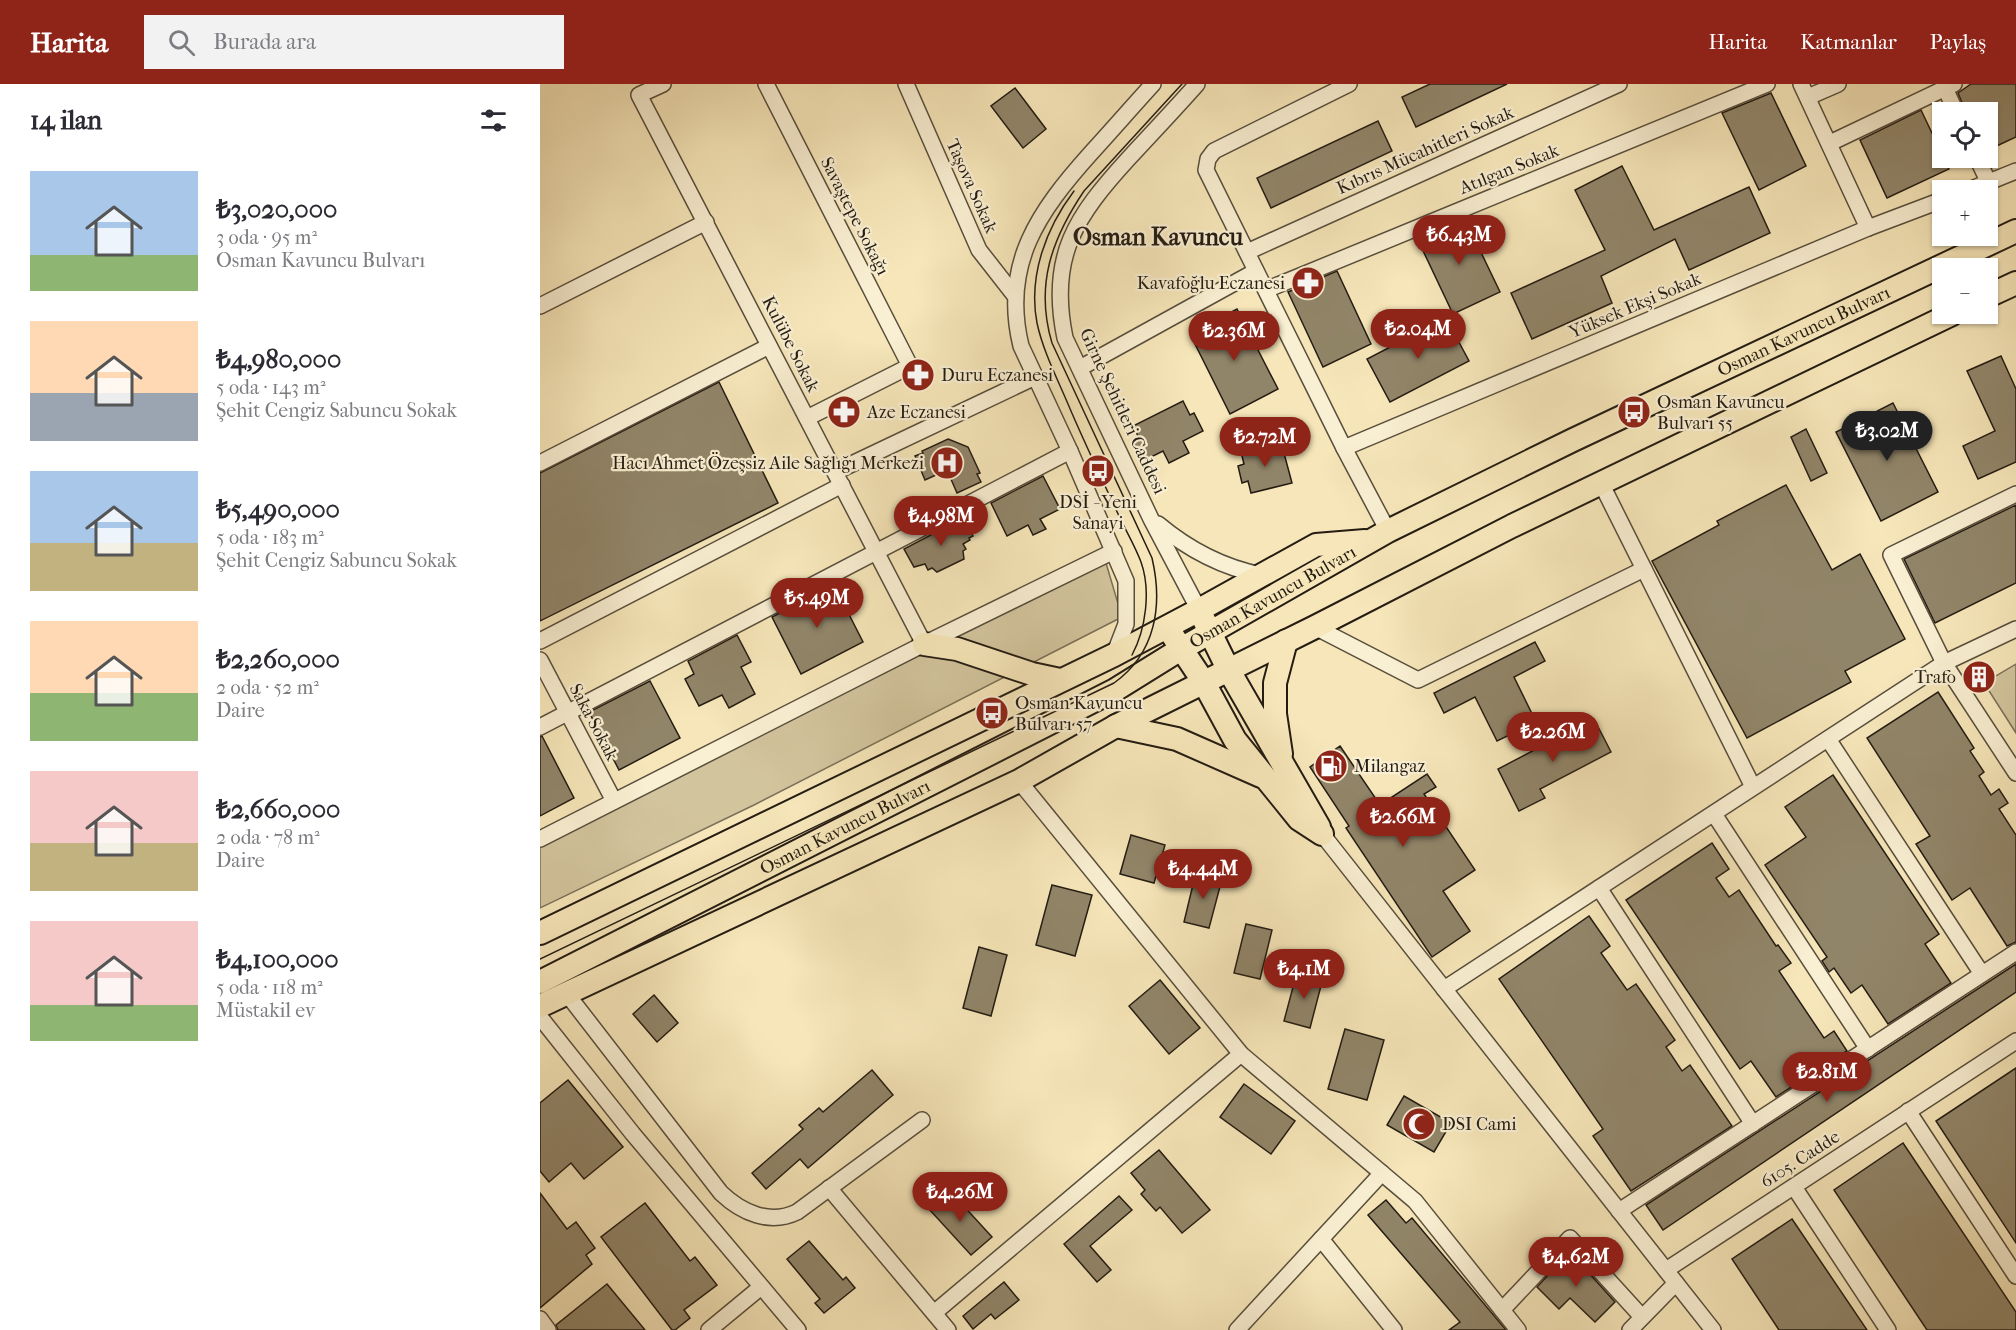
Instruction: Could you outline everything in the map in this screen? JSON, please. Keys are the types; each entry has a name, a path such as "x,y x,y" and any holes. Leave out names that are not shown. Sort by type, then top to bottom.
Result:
{"highway":[{"name":"Osman Kavuncu Bulvarı","path":"540,982 1115,690 1181,649 1380,536 1573,440 2016,231"},
{"name":"Osman Kavuncu Bulvarı","path":"540,1006 1019,781 1116,726 1203,681 1601,483 1932,324"},
{"path":"540,933 1114,655 1316,545 1380,536"},
{"path":"1199,610 1274,772 1299,819 1322,834"},
{"path":"1168,627 1203,681 1235,740 1274,772"},
{"path":"1274,772 1275,682 1286,641"},
{"path":"924,644 957,649 1032,674 1060,680"},
{"path":"1116,726 1177,739 1274,772"}],"street":[{"name":"Kulübe Sokak","path":"663,84 639,95 924,644"},
{"name":"Savaştepe Sokağı","path":"766,84 910,366 807,418"},
{"name":"Taşova Sokak","path":"906,84 979,250 1015,296"},
{"path":"1114,655 1126,624 1126,581 1070,451 1021,346 1017,329 1015,296 1024,250 1047,206 1069,177 1153,84"},
{"name":"Girne Şehitleri Caddesi","path":"1197,84 1102,189 1083,214 1070,238 1062,270 1060,304 1065,338 1151,519 1199,610"},
{"path":"1349,84 1210,154 1206,170 1344,448 1380,536"},
{"name":"Kıbrıs Mücahitleri Sokak","path":"1246,252 1619,84"},
{"name":"Atılgan Sokak","path":"1266,290 1767,84"},
{"path":"1838,84 1804,91 1868,228"},
{"path":"1830,143 1949,86 1953,102"},
{"path":"1996,180 2016,171"},
{"name":"Yüksek Ekşi Sokak","path":"1344,448 1868,228 1932,204"},
{"path":"540,306 706,222"},
{"path":"1080,368 1256,271"},
{"path":"540,463 769,346"},
{"path":"540,641 838,479 1035,377"},
{"path":"540,727 1070,451"},
{"path":"1601,483 1754,788"},
{"path":"2016,494 1891,555 1944,663 2016,773"},
{"path":"1151,519 1191,549 1235,570 1261,575"},
{"path":"540,839 924,644 1114,551"},
{"path":"1315,627 1418,680 1644,569"},
{"path":"1444,989 1944,663 2016,629"},
{"name":"Saka Sokak","path":"540,660 614,801"},
{"path":"1828,739 1982,974"},
{"path":"1019,781 1241,1054 1415,1201 1518,1330"},
{"path":"1714,814 1868,1049"},
{"path":"1322,834 1713,1330"},
{"path":"1599,888 1753,1124"},
{"path":"1619,1211 2016,951"},
{"path":"567,994 728,1200 755,1215 782,1218 797,1212 922,1120"},
{"path":"540,1017 546,1035 633,1134 798,1330"},
{"name":"6105. Cadde","path":"1630,1330 1671,1276 1794,1186 2016,1041"},
{"path":"934,1313 1241,1054"},
{"path":"1908,1112 2016,1276"},
{"path":"1237,1330 1382,1173"},
{"path":"1794,1186 1888,1330"},
{"path":"829,1188 948,1330"},
{"path":"1502,1310 1570,1238 1642,1317"},
{"path":"1321,1239 1394,1330"},
{"path":"709,1330 761,1287"},
{"path":"540,1319 548,1330"}],"shaded area":[{"path":"1106,563 1122,617 754,805 540,908 540,844"},
{"path":"2016,664 2016,733 1984,683"}],"building":[{"path":"1430,84 1507,84 1416,127 1402,97"},
{"path":"1971,84 2016,84 2016,137 1998,145 1998,102 1962,102 1958,93"},
{"path":"1015,88 1046,129 1023,148 991,106"},
{"path":"1771,93 1806,166 1759,190 1722,113"},
{"path":"1921,110 1932,133 1932,168 1949,169 1887,198 1860,140"},
{"path":"1378,121 1392,151 1271,208 1257,178"},
{"path":"1622,166 1654,230 1749,187 1770,233 1689,270 1675,239 1601,276 1612,303 1532,339 1511,293 1605,250 1575,190"},
{"path":"1465,219 1500,292 1453,314 1417,238"},
{"path":"1337,271 1371,344 1323,367 1288,292"},
{"path":"1237,309 1278,389 1230,414 1190,334"},
{"path":"1446,318 1469,361 1390,402 1367,359"},
{"path":"2001,356 2016,389 2016,462 1978,479 1963,446 1995,431 1967,371"},
{"path":"719,382 778,503 540,621 540,473"},
{"path":"1183,401 1190,415 1194,413 1203,431 1183,441 1189,453 1169,463 1163,451 1143,461 1134,443 1140,440 1133,426"},
{"path":"1893,403 1938,492 1881,521 1836,432"},
{"path":"1806,429 1827,473 1811,481 1791,437"},
{"name":"Hacı Ahmet Özeşsiz Aile Sağlığı Merkezi","path":"948,439 968,447 980,473 977,474 981,482 957,493 947,470 925,480 915,456"},
{"path":"1281,442 1292,483 1251,493 1248,481 1242,483 1238,466 1244,464 1241,452"},
{"path":"1043,476 1060,509 1040,519 1046,529 1033,535 1028,525 1007,536 991,503"},
{"path":"1786,485 1832,570 1860,554 1905,639 1845,671 1851,682 1747,738 1652,561 1719,525 1717,521"},
{"path":"2016,505 2016,583 1935,623 1904,559"},
{"path":"963,518 973,536 963,544 966,549 963,551 964,559 937,572 932,568 928,570 925,564 914,567 904,549"},
{"path":"834,585 863,642 801,674 772,617"},
{"path":"737,635 751,662 741,667 755,694 729,708 722,695 699,706 685,679 694,674 688,661"},
{"path":"1535,642 1545,661 1514,677 1536,722 1497,741 1475,697 1444,713 1434,693"},
{"path":"650,681 680,738 619,770 589,712"},
{"path":"1938,692 1974,748 1970,751 1984,772 1979,776 1991,795 1999,789 2008,803 1999,809 2016,835 2016,942 2007,946 1970,888 1952,900 1916,844 1930,836 1867,738"},
{"path":"1594,719 1611,752 1540,789 1545,798 1519,811 1498,769"},
{"path":"542,736 574,798 540,816 540,737"},
{"path":"1340,746 1380,805 1427,774 1436,787 1424,794 1475,870 1443,891 1470,931 1432,957 1346,828 1349,826 1310,767"},
{"path":"1833,775 1939,934 1925,944 1951,983 1888,1024 1862,985 1851,993 1834,968 1829,972 1822,961 1827,957 1765,865 1806,837 1785,807"},
{"path":"1131,835 1165,845 1154,883 1120,874"},
{"path":"1712,843 1729,869 1716,878 1729,897 1739,890 1776,946 1778,945 1791,963 1779,971 1824,1038 1834,1031 1847,1051 1776,1097 1751,1061 1740,1069 1626,900"},
{"path":"1196,872 1222,879 1209,928 1184,922"},
{"path":"1052,885 1092,895 1075,956 1036,945"},
{"path":"1589,916 1610,946 1601,953 1627,990 1636,984 1675,1040 1666,1047 1682,1071 1690,1065 1732,1126 1631,1191 1593,1136 1603,1129 1499,979"},
{"path":"1246,924 1272,930 1260,979 1234,973"},
{"path":"979,947 1007,955 991,1016 963,1008"},
{"path":"2016,964 2016,992 1663,1230 1646,1205"},
{"path":"1297,972 1323,978 1310,1028 1284,1021"},
{"path":"1160,980 1200,1028 1169,1054 1129,1006"},
{"path":"654,995 678,1023 657,1042 633,1014"},
{"path":"1345,1029 1384,1040 1367,1100 1328,1089"},
{"path":"2016,1068 2016,1243 1936,1121"},
{"path":"872,1070 893,1095 808,1168 800,1159 766,1189 752,1173 803,1129 799,1125 819,1108 823,1112"},
{"path":"568,1080 623,1147 584,1179 571,1163 549,1182 540,1171 540,1103"},
{"path":"1244,1084 1295,1121 1271,1154 1220,1117"},
{"name":"DSI Cami","path":"1404,1096 1451,1123 1434,1152 1387,1125"},
{"path":"1903,1143 2016,1312 2016,1330 1927,1330 1834,1190"},
{"path":"1159,1150 1210,1210 1182,1233 1160,1207 1156,1211 1141,1194 1145,1190 1131,1173"},
{"path":"949,1190 992,1237 971,1255 929,1209"},
{"path":"540,1193 567,1229 576,1222 595,1248 586,1255 592,1264 540,1308"},
{"path":"1119,1196 1132,1210 1090,1246 1111,1270 1097,1282 1064,1244"},
{"path":"1386,1200 1406,1223 1412,1218 1506,1330 1449,1330 1460,1322 1368,1215"},
{"path":"645,1203 690,1261 695,1257 717,1285 684,1310 690,1318 675,1330 672,1330 601,1237"},
{"path":"1792,1219 1867,1330 1779,1330 1732,1259"},
{"path":"809,1241 843,1280 846,1277 855,1288 824,1313 815,1303 820,1299 787,1259"},
{"path":"1570,1252 1615,1302 1595,1322 1570,1298 1559,1309 1537,1287"},
{"path":"1004,1282 1019,1300 995,1319 991,1314 973,1329 963,1316"},
{"path":"607,1284 645,1330 558,1330 556,1325"}],"tram line":[{"path":"540,959 1114,683 1139,657 1153,627 1156,610 1157,593 1152,558 1052,343 1047,322 1046,283 1055,246 1072,209 1084,191 1182,84"},
{"path":"1074,191 1055,221 1037,270 1035,288 1037,323 1055,374 1141,562 1146,585 1146,609 1141,633 1132,655"}],"place":[{"name":"Kavafoğlu Eczanesi","path":"1308,283"},
{"name":"Duru Eczanesi","path":"918,375"},
{"name":"Aze Eczanesi","path":"844,412"},
{"name":"Osman Kavuncu Bulvarı 55","path":"1634,412"},
{"name":"Hacı Ahmet Özeşsiz Aile Sağlığı Merkezi","path":"947,463"},
{"name":"DSİ - Yeni Sanayi","path":"1098,471"},
{"name":"Trafo","path":"1979,677"},
{"name":"Osman Kavuncu Bulvarı 57","path":"992,713"},
{"name":"Milangaz","path":"1331,766"},
{"name":"DSI Cami","path":"1419,1124"}],"district":[{"name":"Osman Kavuncu","path":"1158,237"}]}
